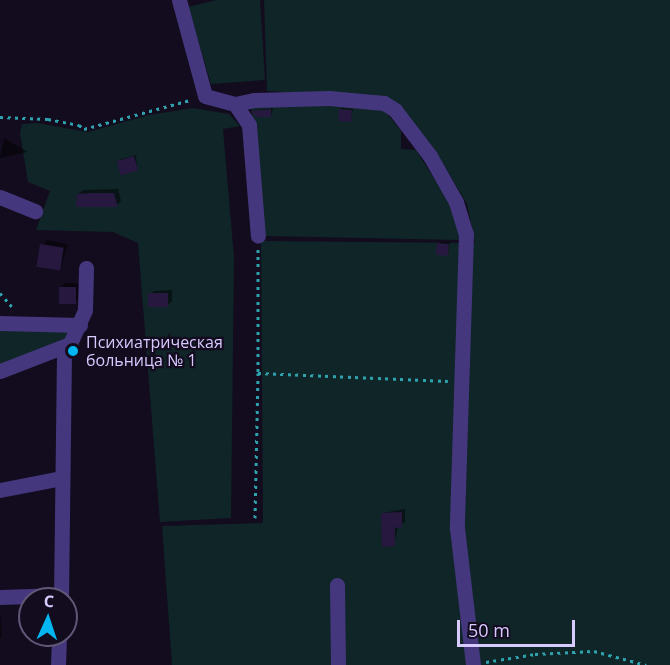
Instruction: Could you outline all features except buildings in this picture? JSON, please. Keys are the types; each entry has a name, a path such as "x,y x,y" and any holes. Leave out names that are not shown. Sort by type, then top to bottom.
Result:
{"street":[{"path":"179,0 206,96 235,104 254,100 329,98 384,103 395,110 440,174 456,202 466,234 464,381 457,528 473,665"},
{"path":"235,104 252,136 258,236"},
{"path":"0,196 35,211"},
{"path":"61,587 61,478 67,345 80,325 85,310 86,268"},
{"path":"0,323 80,325"},
{"path":"0,370 67,345"},
{"path":"0,490 61,478"},
{"path":"337,585 338,665"},
{"path":"0,597 18,597"},
{"path":"58,665 59,647"}],"path":[{"path":"0,117 48,120 78,125 84,129 206,96"},
{"path":"255,518 258,236"},
{"path":"258,373 464,381"},
{"path":"473,665 535,654 594,651 646,665"}],"green space":[{"path":"216,0 260,0 265,80 211,84 188,7"},
{"path":"264,0 670,0 670,665 172,665 162,526 263,523 261,241 475,243 467,204 435,150 390,99 267,91"},
{"path":"251,104 370,105 386,112 401,131 401,149 416,150 449,202 461,240 262,236"},
{"path":"193,108 229,114 240,126 223,129 234,258 231,518 160,522 138,243 113,232 36,230 50,191 28,182 20,133 22,124 37,123 88,132 149,115"},
{"path":"0,327 66,331 71,336 0,365"}],"place":[{"name":"Психиатрическая больница № 1","path":"73,351"}]}
